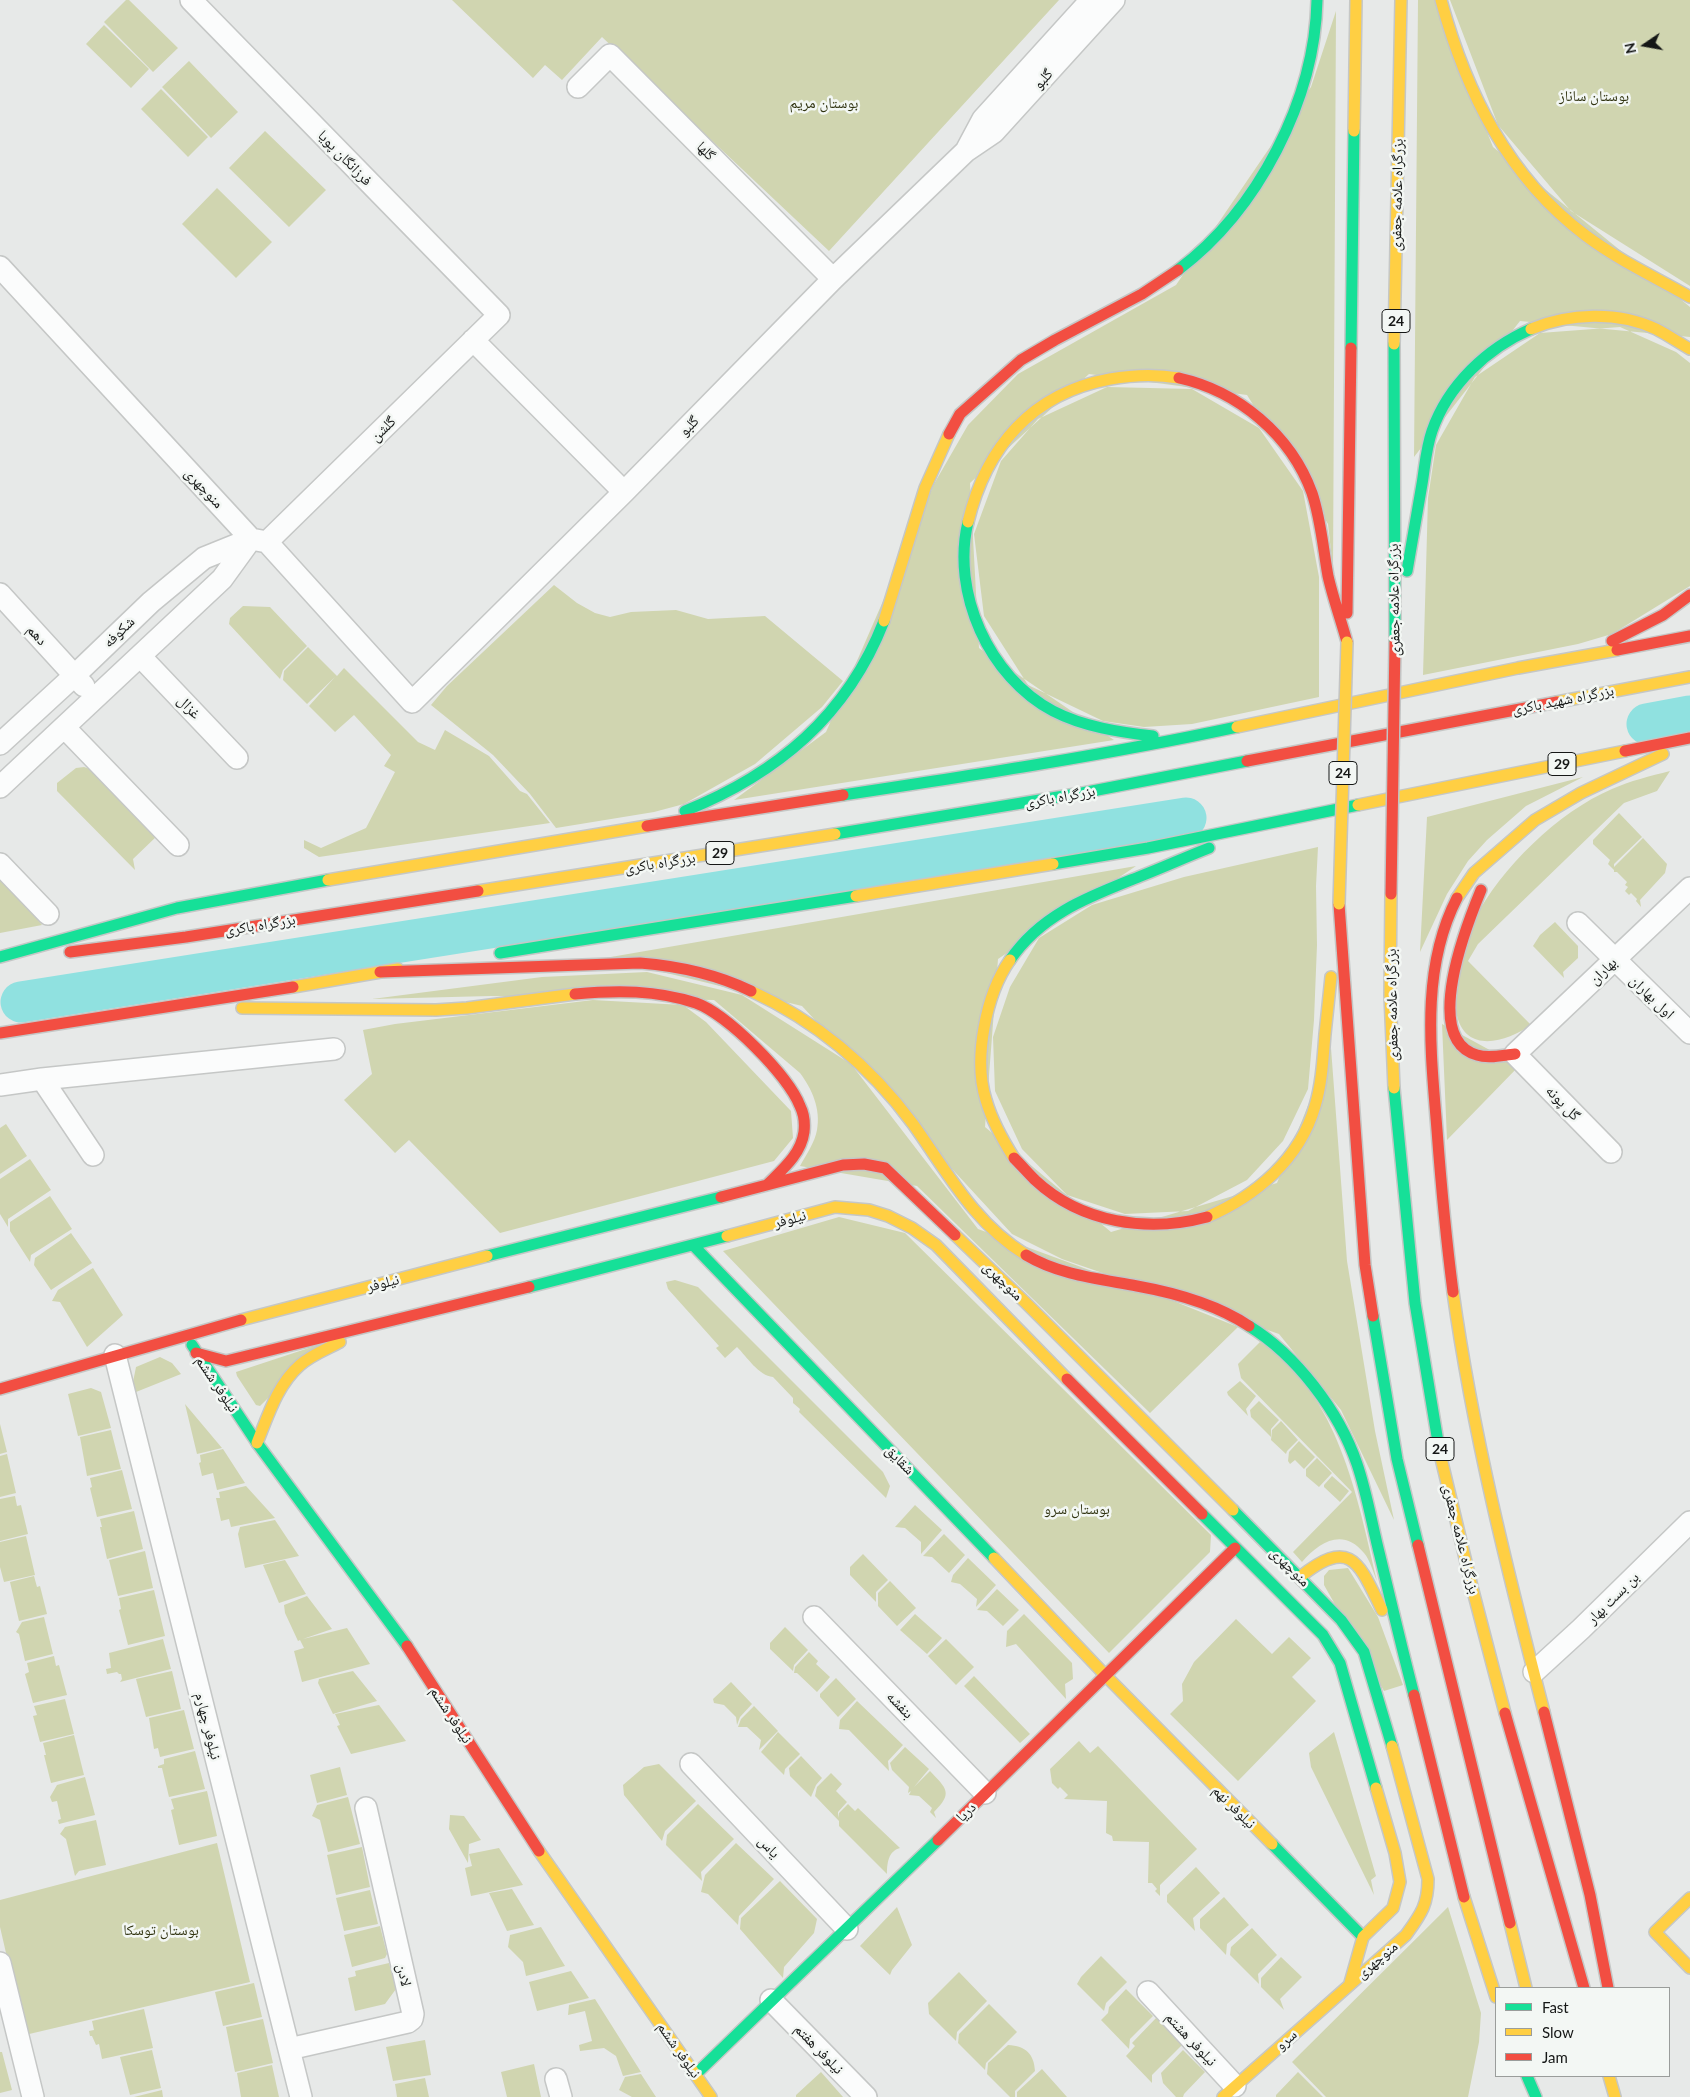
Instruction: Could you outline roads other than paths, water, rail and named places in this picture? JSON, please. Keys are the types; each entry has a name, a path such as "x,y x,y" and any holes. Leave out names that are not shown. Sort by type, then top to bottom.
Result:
{"main road":[{"path":"651,825 744,784 771,766 824,718 841,698 869,653 883,624 927,478 960,415 1020,361 1064,335 1122,306 1160,283 1203,249 1232,218 1279,148 1293,114 1308,66 1317,15 1317,0"},
{"name":"24","path":"1356,0 1347,642 1339,904 1365,1265 1380,1363 1398,1459 1526,1987"},
{"name":"بزرگراه علامه جعفری","path":"1401,0 1395,368 1394,560 1396,642 1391,894 1391,1027 1398,1135 1410,1254 1423,1355 1440,1451 1492,1663 1584,1987"},
{"path":"1441,0 1457,56 1470,90 1510,157 1532,184 1555,210 1584,234 1614,254 1690,297"},
{"path":"1396,642 1428,447 1435,424 1445,405 1472,369 1502,342 1538,325 1569,316 1597,315 1623,318 1662,332 1690,349"},
{"path":"1176,740 1114,731 1084,724 1040,703 1015,682 1001,667 991,652 973,613 963,556 970,509 981,479 993,456 1011,433 1032,412 1056,397 1079,386 1106,379 1149,374 1191,380 1212,387 1236,399 1254,413 1283,441 1314,494 1322,528 1327,570 1347,642"},
{"path":"1583,655 1655,619 1680,604 1690,595"},
{"path":"0,957 186,906 651,825 1010,769 1176,740 1583,655 1690,636"},
{"name":"بزرگراه شهید باکری","path":"1436,724 1690,676"},
{"name":"بزرگراه باکری","path":"0,961 186,937 818,838 1082,793 1436,724"},
{"path":"1608,1987 1600,1940 1568,1802 1495,1519 1475,1427 1456,1319 1441,1191 1431,1012 1435,961 1443,929 1465,882 1485,861 1509,844 1532,822 1566,801 1690,740"},
{"name":"29","path":"488,954 1042,866 1264,825 1690,740"},
{"path":"1264,825 1067,906 1048,919 1027,939 1008,962 986,1012 982,1070 985,1097 993,1123 1020,1166 1038,1184 1061,1201 1100,1218 1124,1224 1168,1225 1189,1222 1218,1212 1254,1192 1270,1178 1291,1153 1307,1128 1319,1096 1339,904"},
{"path":"1509,844 1488,877 1466,923 1450,989 1450,1020 1455,1037 1463,1048 1473,1054 1483,1057 1515,1054"},
{"path":"0,1033 161,1009 468,958"},
{"path":"380,972 631,963 683,969 725,979 770,999 801,1016 840,1044 871,1074 900,1108 962,1199 989,1227 1015,1248 1048,1265 1090,1277 1175,1294 1218,1308 1277,1344 1300,1366 1324,1400 1349,1444 1357,1464 1460,1885 1495,1994"},
{"path":"161,1009 340,1008 437,1010 603,992 639,992 685,1000 716,1013 789,1086 801,1103 806,1122 803,1140 795,1156 768,1184"},
{"name":"منوچهری","path":"768,1184 832,1168 866,1163 885,1168 1235,1548 1323,1635 1340,1663 1395,1852 1400,1882 1393,1908 1363,1937 1350,1983"},
{"path":"832,1168 842,1173 845,1177"},
{"name":"نیلوفر","path":"0,1388 258,1315 768,1184"},
{"path":"835,1207 846,1195"},
{"name":"منوچهری","path":"835,1207 878,1212 912,1228 936,1245 1018,1313 1300,1577 1341,1620 1364,1652 1374,1681 1428,1879 1428,1898 1419,1917 1406,1936 1350,1983"},
{"name":"نیلوفر","path":"366,1328 835,1207"},
{"name":"شقایق","path":"693,1245 927,1487 1106,1676"},
{"path":"196,1353 226,1362 366,1328"},
{"path":"257,1443 280,1393 288,1379 300,1365 366,1328"},
{"name":"نیلوفر ششم","path":"188,1336 196,1353 257,1443 402,1640 541,1854 711,2097"},
{"name":"دریا","path":"696,2074 771,2000 847,1930 1235,1548"},
{"path":"1300,1577 1314,1564 1328,1557 1339,1555 1353,1560 1362,1571 1402,1651"},
{"name":"نیلوفر نهم","path":"1106,1676 1363,1937"},
{"path":"1690,1898 1655,1932 1690,1968"},
{"name":"سرو","path":"1229,2092 1350,1983"},
{"path":"1527,2077 1536,2097"},
{"path":"1609,2077 1615,2097"},
{"path":"1619,2077 1622,2097"}],"street":[{"name":"فرزانگان پویا","path":"191,0 499,315"},
{"name":"گلبو","path":"966,151 982,119 1091,0"},
{"name":"گلبو","path":"412,702 624,492 833,279 966,151 994,132 1114,0"},
{"name":"گلها","path":"578,87 610,55 833,279"},
{"name":"منوچهری","path":"0,267 412,702"},
{"name":"گلشن","path":"260,541 499,315"},
{"path":"473,340 624,492"},
{"path":"0,787 260,541"},
{"name":"شکوفه","path":"0,744 151,602 204,558 260,541"},
{"name":"دهم","path":"0,594 74,676 96,697"},
{"name":"غزال","path":"140,656 237,758"},
{"path":"64,727 178,845"},
{"path":"0,864 48,914"},
{"name":"بهاران","path":"1515,1054 1690,888"},
{"name":"اول بهاران","path":"1578,923 1690,1033"},
{"path":"0,1085 334,1048"},
{"name":"گل پونه","path":"1515,1054 1611,1152"},
{"path":"42,1079 93,1155"},
{"name":"نیلوفر چهارم","path":"115,1355 301,2097"},
{"name":"بن بست بهار","path":"1534,1672 1581,1629 1690,1522"},
{"name":"بنفشه","path":"814,1616 985,1793"},
{"name":"یاس","path":"690,1764 847,1930"},
{"name":"لادن","path":"289,2049 408,2022 412,2019 413,2014 366,1808"},
{"path":"0,1963 33,2097"},
{"name":"نیلوفر هشتم","path":"1148,1992 1229,2092"},
{"name":"نیلوفر هفتم","path":"771,2000 866,2097"}],"waterway":[{"path":"1647,724 1690,716"},
{"path":"21,1002 1186,818"}],"park label":[{"name":"بوستان ساناز","path":"1594,96"},
{"name":"بوستان مریم","path":"824,103"},
{"name":"بوستان سرو","path":"1077,1509"},
{"name":"بوستان توسکا","path":"161,1930"}]}
